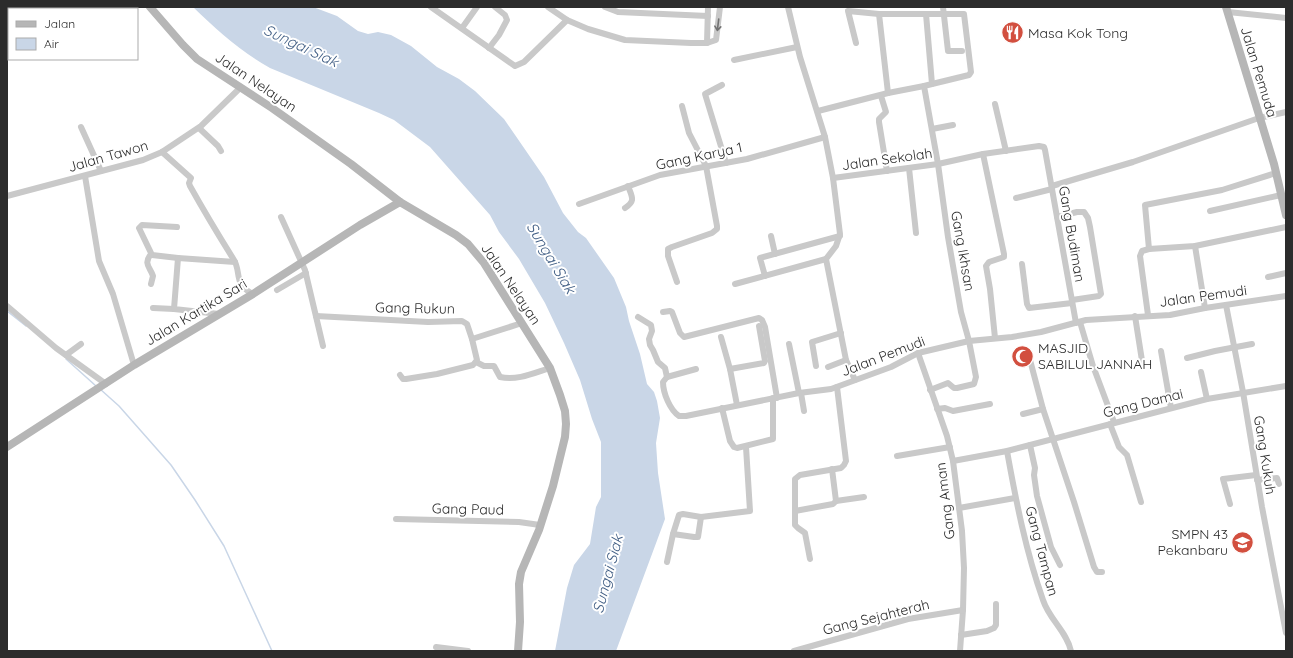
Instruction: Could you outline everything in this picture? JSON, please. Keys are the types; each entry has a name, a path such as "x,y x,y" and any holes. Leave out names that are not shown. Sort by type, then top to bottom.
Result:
{"main road":[{"name":"Jalan Nelayan","path":"150,7 197,59 272,108 351,164 400,202 456,235 468,244 484,262 550,368 560,395 566,424 562,451 540,525 521,572 518,584 520,622 518,651"},
{"name":"Jalan Pemuda","path":"1227,10 1276,173 1286,214"},
{"name":"Jalan Kartika Sari","path":"7,447 134,365 253,294 304,268 360,225 400,202"}],"street":[{"path":"462,28 477,7"},
{"path":"489,48 507,20 505,15 495,7"},
{"path":"548,7 567,20 588,29 625,40 691,43 713,42 717,37 720,7"},
{"path":"605,7 618,12 708,16"},
{"path":"707,43 708,7"},
{"name":"Jalan Sekolah","path":"788,7 797,47 825,137 833,178 938,164 1006,150 1039,146 1044,147 1045,150"},
{"path":"436,8 489,48 516,66 524,62 567,20"},
{"path":"943,10 948,51 962,51"},
{"path":"818,111 888,93 969,75 971,72 964,15 962,14 943,10 926,14 879,14 849,11 856,43"},
{"path":"1227,10 1286,18"},
{"path":"879,14 888,93"},
{"path":"926,14 932,84"},
{"path":"734,60 797,47"},
{"path":"722,85 705,94 726,163"},
{"name":"Gang Ikhsan","path":"924,86 938,164 948,237 961,312 970,341 976,377 974,384 954,388 948,383 930,390"},
{"name":"Jalan Tawon","path":"7,196 143,160 162,152 199,128 240,87"},
{"path":"880,96 886,109 886,112 879,118 879,122 887,171"},
{"path":"995,104 1006,150"},
{"path":"677,282 668,256 668,249 712,233 717,229 706,166 689,133 682,106"},
{"path":"1016,198 1133,162 1259,118 1286,112"},
{"path":"932,129 953,125"},
{"path":"81,127 101,171"},
{"path":"199,128 218,146 221,151"},
{"name":"Gang Karya 1","path":"579,204 660,175 726,163 825,137"},
{"name":"Gang Budiman","path":"1045,150 1072,302 1119,447 1127,455 1141,502"},
{"path":"162,152 191,178 189,183 190,186 235,262 242,287 253,294"},
{"path":"984,154 1004,254 1004,258 989,262 986,266 995,338"},
{"path":"909,168 916,233"},
{"path":"1149,249 1145,205 1222,190 1276,173"},
{"path":"85,176 99,261 113,294 134,365"},
{"path":"735,284 826,259 836,246 840,236 833,178"},
{"path":"625,208 631,204 632,201 628,186"},
{"path":"1210,211 1281,195"},
{"path":"1022,264 1027,304 1029,308 1072,302 1099,296 1101,294 1088,218 1084,212 1077,212 1057,217"},
{"path":"280,217 304,268 323,346"},
{"path":"177,227 140,226 140,230 151,254 154,256 235,262"},
{"path":"1148,315 1140,256 1142,251 1149,249 1195,246 1286,227"},
{"path":"771,236 775,254"},
{"path":"765,276 760,258 840,236"},
{"path":"1195,246 1205,308"},
{"path":"151,254 147,260 147,264 153,276 151,284"},
{"path":"174,309 178,258"},
{"path":"826,259 846,360 855,380"},
{"path":"277,290 304,268"},
{"path":"1268,277 1286,273"},
{"name":"Jalan Pemudi","path":"667,377 663,382 663,387 672,410 679,416 837,387 891,367 918,352 970,341 1040,332 1078,322 1134,316 1170,315 1205,308 1286,296"},
{"name":"Gang Kukuh","path":"1226,305 1243,392 1256,478 1286,633"},
{"path":"7,306 29,326 106,384"},
{"path":"153,308 220,314"},
{"path":"664,312 672,312 680,333 684,337 759,318 762,320 775,398 773,439 746,447 737,448 732,444 722,408"},
{"name":"Gang Rukun","path":"316,316 421,322 462,321 467,324 472,339"},
{"path":"1134,316 1143,367"},
{"path":"638,317 651,325 652,331 649,339 650,345 658,362 665,368 667,377 696,369"},
{"path":"476,362 472,339 522,323"},
{"path":"730,369 765,361 759,326"},
{"path":"816,366 812,342 841,333"},
{"path":"721,337 730,369 737,405"},
{"path":"66,355 81,344"},
{"path":"789,344 804,411"},
{"path":"1187,358 1252,344"},
{"path":"1161,351 1171,408"},
{"name":"Gang Aman","path":"918,352 954,461 964,568 960,651"},
{"path":"828,367 846,360"},
{"path":"1030,360 1043,409 1094,567 1097,572 1102,572"},
{"path":"476,362 484,366 494,366 500,377 506,378 522,377 550,368"},
{"path":"400,375 406,379 436,374 473,365 476,362"},
{"path":"1201,372 1207,399"},
{"name":"Gang Damai","path":"954,461 1030,446 1207,399 1286,386"},
{"path":"810,559 806,533 796,525 795,479 797,476 841,468 844,466 846,461 837,387"},
{"path":"937,409 945,408 953,411 990,404"},
{"path":"1023,414 1043,409"},
{"path":"1030,446 1035,468 1034,475 1037,496 1051,547 1060,565"},
{"path":"667,562 679,515 683,514 701,517 750,511 746,447"},
{"path":"897,456 950,447"},
{"name":"Gang Tampan","path":"1007,451 1015,498 1043,601 1048,613 1068,642 1071,651"},
{"path":"832,469 836,501"},
{"path":"1230,504 1223,479 1277,478 1278,484"},
{"path":"795,510 833,504 836,501 864,497"},
{"path":"959,508 1015,498"},
{"path":"673,534 698,537 701,517"},
{"name":"Gang Paud","path":"396,519 518,522 540,525"},
{"path":"961,635 987,631 994,628 996,625 996,604"},
{"name":"Gang Sejahterah","path":"794,651 908,619 963,610"},
{"path":"436,647 468,651"}],"water":[{"name":"Sungai Siak","path":"193,7 313,7 337,16 358,31 368,34 378,32 391,35 411,46 437,67 459,79 475,91 504,119 544,177 563,213 578,232 586,238 614,278 626,307 647,384 654,392 657,401 660,418 656,443 658,473 665,519 616,651 555,651 567,588 574,565 590,544 596,507 601,497 601,442 580,380 564,343 545,303 519,259 499,232 490,215 430,147 394,120 259,62 230,40"}],"waterway":[{"path":"7,311 26,326"},
{"path":"66,359 96,386"},
{"path":"100,389 119,406 171,465 195,500 224,546 272,651"}],"place":[{"name":"Masa Kok Tong","path":"1013,33"},
{"name":"MASJID SABILUL JANNAH","path":"1023,356"},
{"name":"SMPN 43 Pekanbaru","path":"1243,542"}]}
